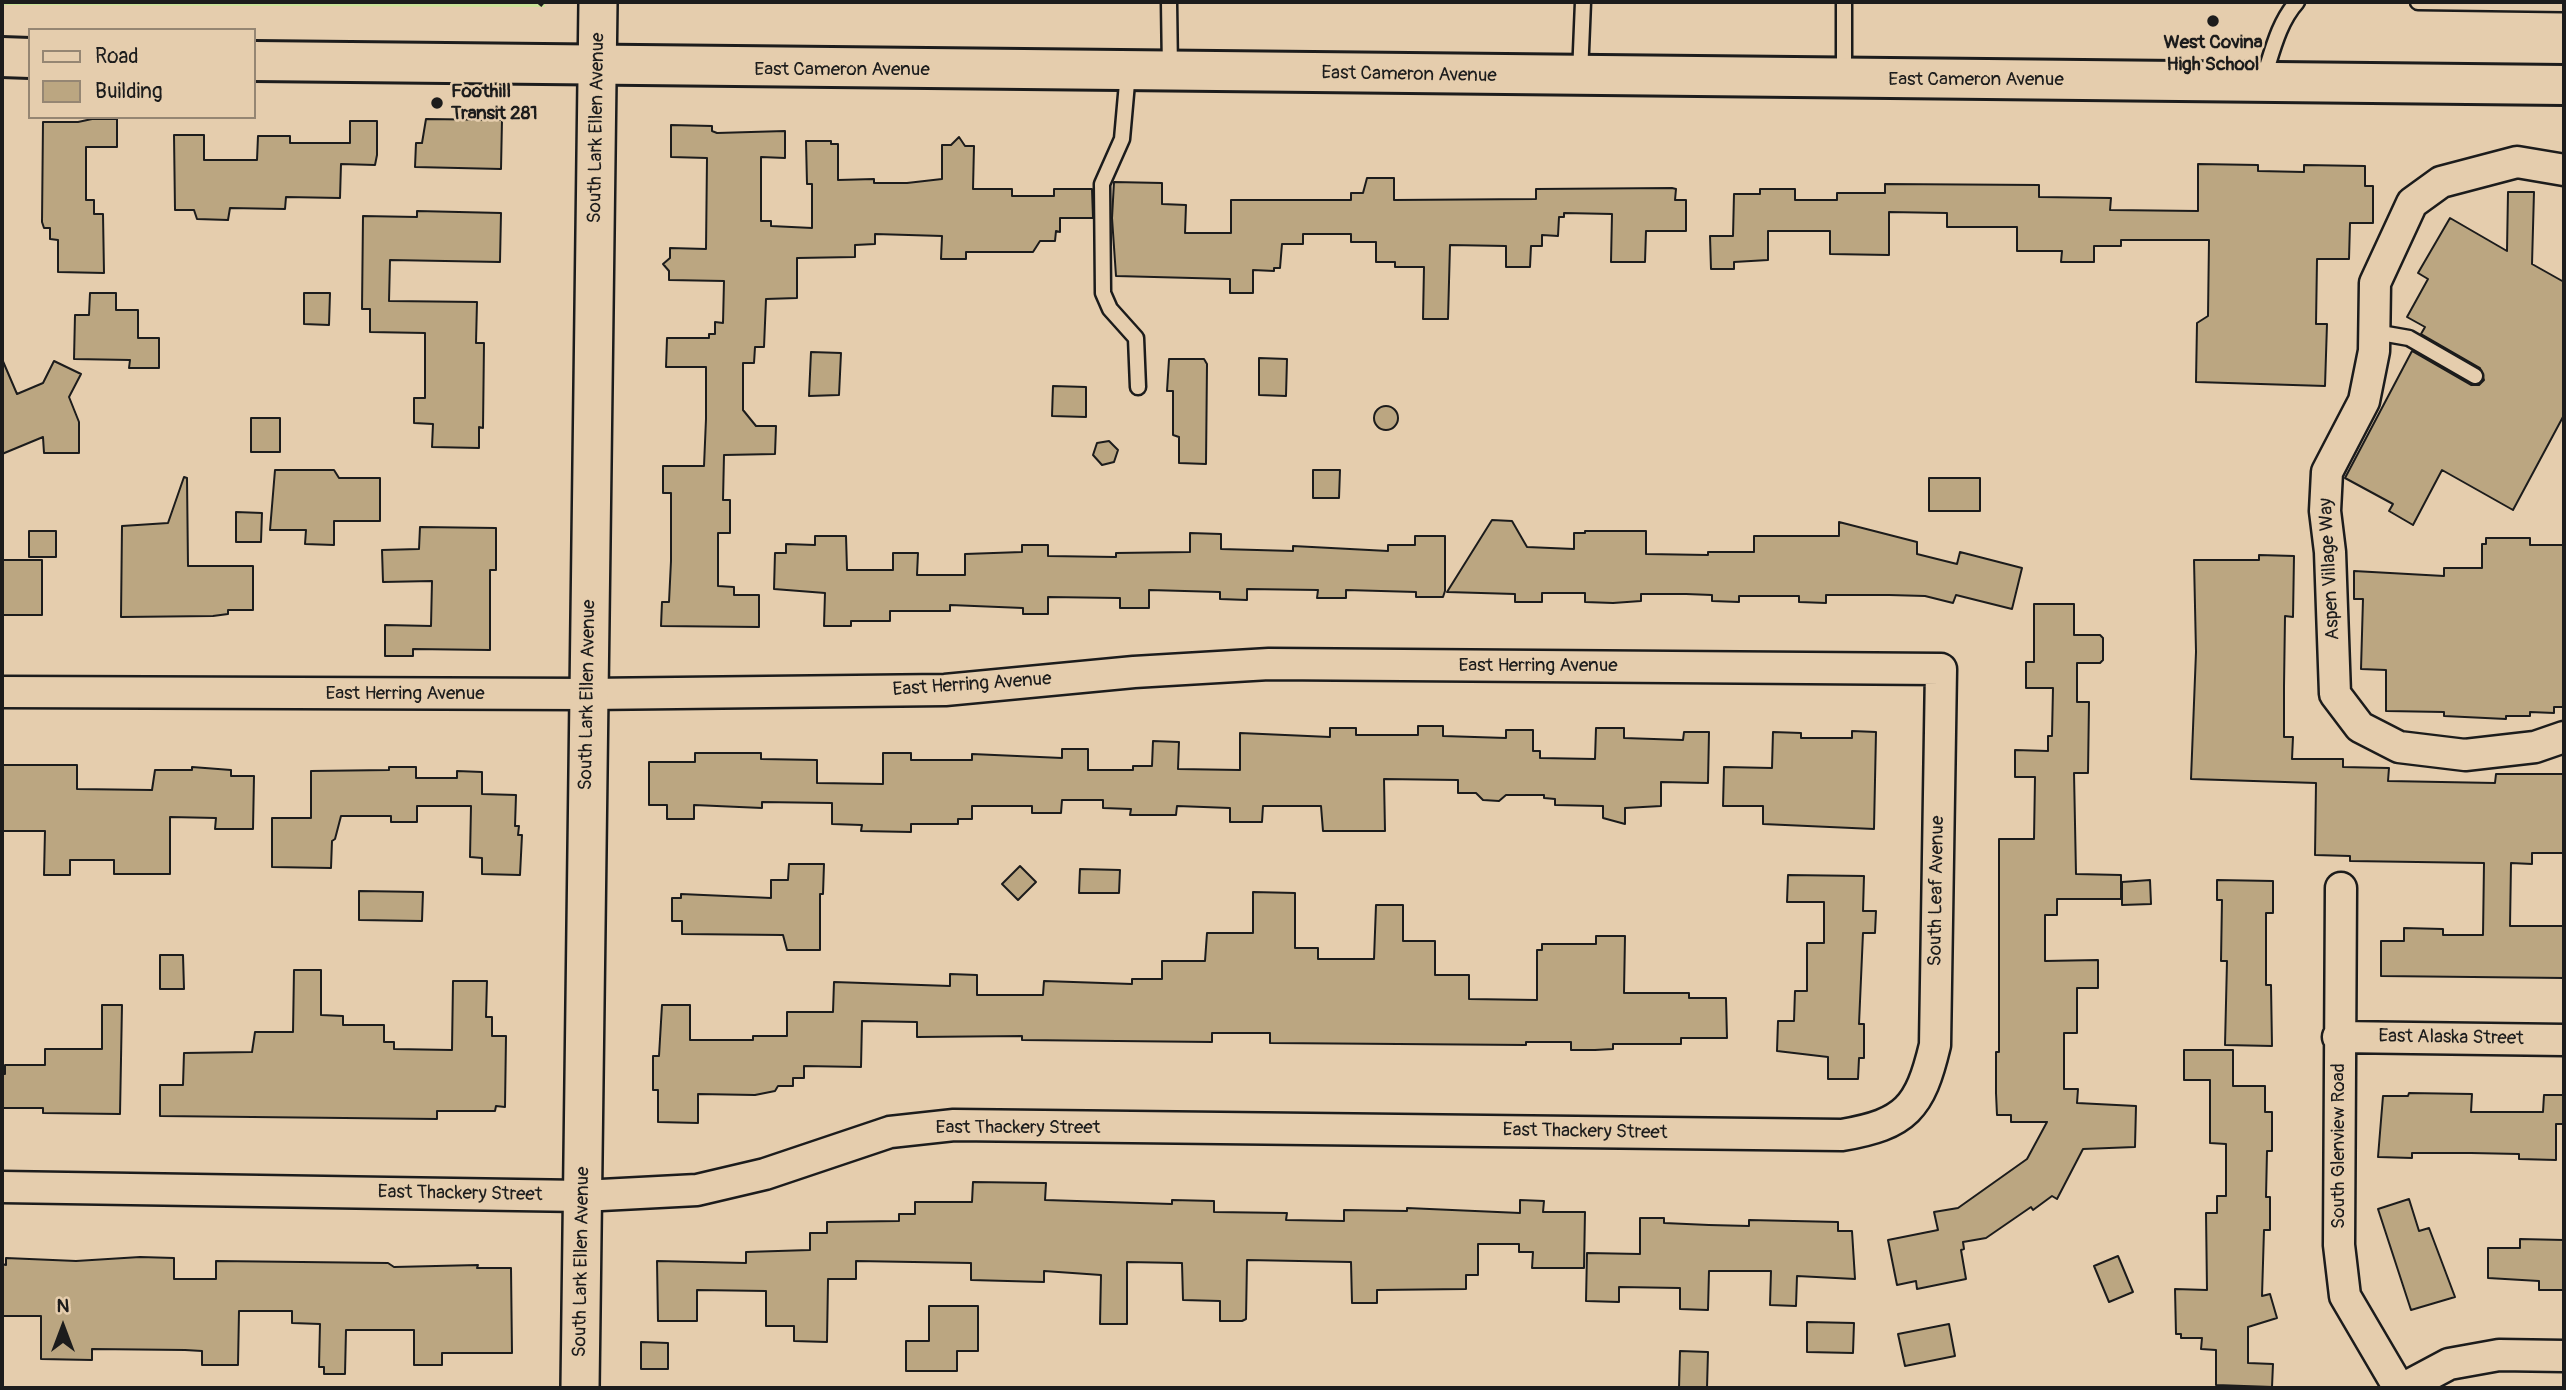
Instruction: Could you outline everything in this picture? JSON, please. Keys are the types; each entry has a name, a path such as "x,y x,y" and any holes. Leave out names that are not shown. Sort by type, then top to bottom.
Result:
{"main road":[{"path":"2,57 28,58"},
{"name":"East Cameron Avenue","path":"256,61 598,67 2564,85"}],"street":[{"name":"South Lark Ellen Avenue","path":"580,1388 598,2"},
{"name":"Aspen Village Way","path":"2564,170 2517,162 2441,182 2412,203 2375,282 2375,332 2364,401 2327,472 2325,511 2330,552 2335,694 2360,727 2399,747 2465,755 2535,747 2564,737"},
{"name":"East Herring Avenue","path":"2,692 588,694 945,690 1134,672 1269,664 1941,669"},
{"name":"South Leaf Avenue","path":"1910,1109 1927,1079 1934,1045 1941,669"},
{"name":"South Glenview Road","path":"2341,888 2339,1245 2345,1296 2402,1388"},
{"name":"East Alaska Street","path":"2339,1037 2564,1040"},
{"name":"East Thackery Street","path":"2,1187 582,1196 697,1190 765,1174 890,1132 954,1125 1842,1135 1878,1129 1910,1109"},
{"path":"2402,1388 2449,1364 2499,1355 2564,1356"}],"lane":[{"path":"1169,2 1170,72"},
{"path":"1580,76 1583,2"},
{"path":"1844,2 1844,79"},
{"path":"2262,82 2288,12 2297,2"},
{"path":"2418,2 2564,4"},
{"path":"1128,72 1122,139 1102,184 1103,293 1110,309 1136,338 1138,387"},
{"path":"2375,332 2409,338 2475,376"}],"path":[{"path":"539,2 545,7"}],"green space":[{"path":"2,2 545,2 545,7 2,5"}],"building":[{"path":"117,119 117,147 86,147 86,200 94,200 94,214 103,214 104,273 58,272 58,240 50,239 50,228 44,228 42,222 43,122 78,122"},
{"path":"426,119 502,120 501,169 415,167 416,143 422,143"},
{"path":"350,121 377,121 377,155 375,165 341,164 340,198 286,197 285,209 230,208 228,220 197,219 194,210 175,210 174,135 204,135 204,160 257,160 258,136 290,136 290,143 350,143"},
{"path":"671,125 712,126 712,131 717,133 785,131 785,158 761,157 761,221 771,221 771,226 812,228 812,184 807,184 806,141 831,141 831,144 838,144 838,180 874,179 874,183 907,183 942,179 942,145 951,145 959,137 965,146 974,146 973,189 1012,189 1012,196 1054,196 1054,189 1092,189 1093,218 1060,218 1060,232 1056,231 1055,241 1040,241 1033,252 966,252 966,259 941,259 942,236 875,234 875,244 855,245 855,257 797,258 797,298 766,299 764,347 755,347 754,363 743,363 743,410 756,426 776,426 775,454 724,455 723,500 730,500 730,533 718,533 718,586 734,587 734,595 759,595 759,627 661,626 662,602 669,602 671,561 671,493 663,493 663,466 704,466 706,419 706,367 666,367 667,338 709,338 709,334 715,334 715,322 723,323 724,281 669,280 669,271 663,264 670,258 670,248 706,249 707,158 671,157"},
{"path":"2198,164 2258,165 2258,171 2304,172 2304,165 2365,166 2365,186 2373,186 2373,223 2350,223 2349,259 2317,259 2316,324 2327,324 2325,386 2196,382 2197,323 2208,316 2209,240 2121,240 2121,246 2094,246 2094,262 2061,262 2062,251 2017,251 2017,227 1947,227 1947,213 1889,212 1889,255 1830,254 1830,231 1768,231 1768,260 1734,262 1734,269 1711,269 1710,236 1733,236 1734,194 1760,194 1760,189 1795,189 1795,200 1837,200 1837,193 1885,193 1885,184 2039,185 2039,197 2111,198 2110,210 2198,211"},
{"path":"1367,178 1394,178 1394,200 1536,199 1536,189 1672,188 1676,189 1675,200 1686,200 1686,231 1646,231 1645,262 1611,262 1612,214 1564,213 1564,217 1559,217 1558,236 1542,235 1542,246 1531,246 1530,267 1506,267 1506,246 1450,245 1448,319 1423,319 1424,267 1395,267 1395,262 1376,262 1376,242 1351,242 1351,234 1303,234 1303,244 1282,244 1280,268 1274,268 1274,271 1253,270 1253,293 1230,293 1230,279 1116,276 1112,218 1114,182 1162,183 1162,204 1186,205 1185,233 1231,233 1231,200 1351,200 1351,193 1363,193"},
{"path":"2508,192 2534,192 2532,264 2564,282 2564,415 2513,510 2442,470 2413,525 2389,511 2393,504 2345,478 2412,351 2471,385 2479,385 2484,380 2480,368 2421,334 2425,327 2407,317 2428,279 2418,273 2450,218 2507,251"},
{"path":"417,211 501,213 500,262 390,260 389,301 477,302 476,343 484,343 483,428 479,427 479,448 432,447 433,424 414,423 414,398 425,398 425,333 370,332 370,309 362,309 363,216 417,217"},
{"path":"90,293 116,293 116,310 138,310 138,338 159,338 159,368 129,368 130,360 74,359 75,315 89,315"},
{"path":"304,293 330,293 329,325 304,324"},
{"path":"811,352 841,353 839,395 809,396"},
{"path":"1259,358 1287,359 1286,396 1259,395"},
{"path":"2,359 17,394 43,383 54,361 81,374 69,397 79,422 79,453 44,453 43,437 2,454"},
{"path":"1169,359 1204,359 1207,364 1206,464 1179,463 1179,437 1173,435 1173,391 1167,391"},
{"path":"1053,386 1086,387 1086,417 1052,416"},
{"path":"1386,406 1395,409 1398,418 1395,427 1386,430 1377,427 1374,418 1377,409"},
{"path":"251,418 280,418 280,452 251,452"},
{"path":"1109,441 1118,450 1114,462 1102,465 1093,455 1097,443"},
{"path":"275,470 334,470 339,478 380,478 380,521 334,521 334,545 305,544 306,530 270,530"},
{"path":"1313,470 1340,470 1339,498 1313,498"},
{"path":"184,477 187,478 188,566 253,566 253,610 228,610 228,614 213,616 121,617 122,526 168,523"},
{"path":"1929,478 1980,478 1980,511 1929,511"},
{"path":"236,512 262,513 261,542 236,542"},
{"path":"1492,520 1512,521 1527,547 1574,549 1574,533 1646,531 1646,554 1708,555 1708,552 1754,552 1754,536 1839,536 1839,522 1917,542 1917,554 1957,564 1960,552 2022,568 2012,609 1956,595 1953,603 1925,596 1826,595 1826,603 1799,602 1799,596 1739,596 1739,602 1712,601 1712,595 1641,594 1641,601 1613,603 1585,602 1585,593 1542,593 1542,602 1515,602 1515,594 1447,592"},
{"path":"420,527 496,528 496,570 490,570 490,650 413,649 413,656 385,656 385,625 431,626 432,581 383,582 382,550 419,549"},
{"path":"29,531 56,531 56,557 29,557"},
{"path":"1190,533 1221,534 1221,549 1293,551 1293,546 1388,551 1388,545 1415,545 1415,536 1445,536 1445,591 1443,597 1416,597 1416,592 1346,590 1346,598 1317,598 1318,590 1247,589 1247,600 1220,599 1220,592 1149,590 1149,608 1120,608 1120,598 1048,597 1048,614 1023,614 1023,608 950,605 950,611 890,611 890,621 851,621 851,626 824,626 825,593 774,589 775,553 786,553 786,544 815,545 815,536 846,536 847,570 893,570 893,553 918,553 917,575 965,575 965,554 1022,552 1022,545 1048,545 1048,556 1116,557 1116,553 1190,552"},
{"path":"2486,538 2530,538 2530,545 2564,545 2564,707 2554,707 2554,713 2530,712 2530,716 2506,716 2506,719 2444,716 2444,712 2386,711 2386,670 2361,669 2363,599 2354,599 2354,571 2444,576 2444,568 2482,568 2482,544 2486,544"},
{"path":"2259,555 2294,556 2293,617 2285,616 2284,686 2284,737 2293,737 2292,759 2343,759 2343,767 2389,768 2388,781 2495,783 2496,774 2564,774 2564,853 2532,853 2532,864 2511,863 2510,926 2564,926 2564,978 2381,976 2381,941 2404,941 2404,928 2443,929 2443,935 2483,935 2484,863 2350,861 2350,856 2315,855 2316,783 2191,779 2196,652 2194,560 2259,560"},
{"path":"2,560 42,560 42,615 2,615"},
{"path":"2034,604 2074,604 2074,635 2100,635 2103,638 2103,660 2100,663 2077,663 2077,702 2089,702 2088,773 2074,773 2076,874 2121,875 2121,899 2057,899 2057,915 2045,915 2045,961 2098,960 2098,988 2077,988 2077,1033 2064,1033 2064,1089 2078,1089 2077,1103 2136,1106 2135,1147 2083,1149 2057,1199 2052,1196 2033,1210 2031,1207 1986,1238 1963,1242 1964,1249 1961,1250 1966,1279 1917,1289 1916,1281 1897,1285 1888,1240 1938,1230 1934,1212 1958,1208 2027,1159 2047,1122 2011,1122 2011,1115 1997,1115 1996,1093 1996,1052 1999,1052 1999,839 2034,839 2035,777 2015,777 2015,750 2048,751 2048,736 2052,736 2053,688 2026,688 2026,662 2034,662"},
{"path":"1418,726 1443,726 1443,736 1506,738 1506,730 1533,730 1533,751 1540,751 1540,758 1595,759 1596,728 1624,728 1624,738 1683,740 1684,732 1709,732 1708,783 1661,782 1661,806 1625,808 1625,824 1603,818 1603,806 1555,805 1555,799 1544,798 1544,795 1506,795 1499,801 1483,800 1476,793 1458,793 1458,780 1384,779 1385,831 1323,831 1321,806 1263,806 1262,822 1230,822 1230,808 1177,806 1176,815 1130,815 1131,809 1103,808 1103,800 1062,800 1061,813 1032,813 1032,806 972,806 972,819 958,819 958,824 911,824 911,832 861,831 862,825 832,824 832,803 762,802 762,808 694,805 694,819 667,819 667,805 649,805 649,762 695,762 695,753 761,753 761,759 817,760 817,783 883,784 883,753 911,753 911,760 972,760 972,754 1062,758 1062,749 1088,749 1088,770 1133,770 1133,766 1152,766 1153,741 1179,742 1178,769 1240,770 1240,733 1330,737 1330,728 1356,728 1356,735 1418,735"},
{"path":"1852,731 1876,732 1874,829 1763,824 1763,806 1723,806 1724,767 1772,768 1773,732 1801,733 1801,738 1852,738"},
{"path":"2,765 77,765 77,789 152,790 155,770 192,770 192,767 231,770 231,776 254,776 253,829 215,829 216,818 170,817 170,874 114,874 114,860 70,860 70,875 44,875 45,831 2,831"},
{"path":"389,767 416,767 416,778 457,778 457,771 482,772 482,794 516,795 515,826 519,826 518,835 522,835 520,875 482,874 482,858 470,857 471,806 417,806 417,822 391,822 391,816 341,816 335,839 332,841 331,868 272,867 272,818 311,818 311,771 389,770"},
{"path":"789,864 824,864 823,894 820,894 820,950 787,950 783,935 682,934 682,921 672,921 672,898 681,898 681,894 771,898 771,880 788,880"},
{"path":"1020,866 1036,882 1018,900 1002,884"},
{"path":"1080,869 1120,870 1119,893 1079,893"},
{"path":"1788,875 1864,876 1863,911 1876,911 1875,933 1863,933 1859,1024 1864,1024 1864,1058 1859,1058 1858,1079 1828,1079 1828,1057 1777,1051 1778,1021 1794,1021 1795,991 1807,991 1807,943 1824,943 1824,902 1787,902"},
{"path":"2150,880 2151,904 2122,905 2122,882"},
{"path":"2217,880 2273,881 2273,913 2266,913 2266,985 2271,985 2272,1046 2225,1045 2227,961 2221,961 2222,900 2217,900"},
{"path":"359,891 423,892 422,921 359,920"},
{"path":"1253,892 1295,893 1295,948 1318,948 1318,959 1374,959 1376,905 1403,905 1403,941 1435,941 1435,975 1469,975 1469,999 1537,1000 1537,950 1542,950 1542,944 1596,944 1596,936 1625,936 1624,993 1689,993 1689,998 1726,998 1727,1038 1681,1038 1681,1044 1613,1044 1613,1049 1595,1050 1571,1050 1571,1042 1526,1042 1526,1045 1270,1043 1270,1033 1212,1033 1212,1042 1022,1040 1022,1036 917,1037 917,1022 862,1021 861,1067 804,1066 804,1078 793,1078 793,1086 778,1086 775,1091 755,1095 698,1094 698,1123 658,1122 658,1090 653,1090 653,1056 659,1056 662,1005 690,1005 690,1040 753,1040 753,1036 787,1036 787,1012 833,1012 834,982 950,986 950,974 977,975 977,995 1043,995 1044,981 1132,984 1132,979 1162,979 1162,961 1205,961 1207,933 1253,933"},
{"path":"160,955 183,955 184,989 160,989"},
{"path":"294,970 321,970 321,1015 343,1016 343,1025 384,1025 384,1042 394,1042 394,1049 452,1050 453,981 487,981 486,1017 492,1017 492,1036 506,1036 505,1107 496,1106 495,1111 437,1111 437,1119 160,1116 160,1085 183,1085 184,1053 252,1052 255,1032 293,1032"},
{"path":"102,1005 122,1005 120,1114 43,1113 43,1108 2,1108 2,1074 5,1074 5,1065 45,1065 45,1049 102,1049"},
{"path":"2184,1050 2233,1050 2233,1086 2265,1086 2265,1112 2272,1112 2272,1151 2267,1151 2266,1197 2270,1197 2270,1230 2264,1230 2262,1296 2270,1294 2277,1318 2248,1327 2248,1363 2273,1364 2272,1387 2216,1385 2216,1350 2201,1349 2202,1338 2181,1338 2181,1334 2176,1334 2175,1289 2207,1290 2206,1213 2217,1213 2217,1196 2226,1196 2226,1144 2210,1143 2210,1080 2184,1080"},
{"path":"2409,1093 2472,1094 2471,1112 2543,1112 2544,1095 2564,1095 2564,1124 2556,1124 2556,1160 2519,1159 2519,1154 2471,1153 2412,1153 2412,1158 2378,1157 2383,1096 2408,1096"},
{"path":"973,1182 1046,1183 1045,1200 1172,1204 1172,1200 1214,1201 1214,1212 1287,1213 1286,1220 1344,1221 1344,1210 1407,1211 1407,1208 1520,1213 1520,1200 1544,1201 1543,1212 1585,1212 1584,1268 1532,1268 1533,1252 1519,1252 1519,1244 1478,1244 1478,1275 1466,1275 1466,1289 1377,1290 1377,1303 1352,1303 1351,1262 1247,1260 1246,1319 1220,1321 1220,1301 1183,1300 1182,1263 1127,1262 1127,1324 1100,1324 1101,1275 1044,1271 1044,1282 971,1280 971,1263 856,1261 856,1279 828,1279 827,1342 794,1341 794,1326 766,1326 766,1291 697,1290 697,1321 658,1321 657,1261 746,1263 746,1252 810,1250 810,1233 827,1233 827,1222 899,1221 899,1214 915,1214 915,1202 972,1202"},
{"path":"2409,1199 2419,1231 2429,1228 2455,1297 2411,1310 2378,1209"},
{"path":"1640,1218 1664,1218 1664,1223 1749,1226 1749,1220 1838,1222 1838,1231 1852,1231 1855,1279 1797,1276 1796,1306 1770,1305 1771,1271 1709,1271 1708,1310 1680,1309 1680,1288 1619,1287 1619,1302 1586,1301 1587,1253 1640,1254"},
{"path":"2520,1239 2564,1240 2564,1290 2539,1290 2539,1281 2488,1278 2488,1248 2520,1248"},
{"path":"2118,1256 2133,1292 2109,1302 2094,1266"},
{"path":"6,1258 76,1261 174,1258 174,1279 216,1279 216,1261 388,1263 394,1267 478,1265 477,1268 511,1268 512,1353 442,1353 442,1365 414,1365 414,1330 346,1330 345,1374 324,1374 324,1367 319,1367 320,1324 292,1323 292,1311 239,1311 238,1365 202,1365 202,1351 185,1350 92,1349 92,1360 41,1359 41,1316 2,1316 2,1264 6,1265"},
{"path":"929,1306 978,1306 978,1351 957,1351 957,1371 906,1371 906,1341 929,1341"},
{"path":"1807,1322 1854,1323 1853,1353 1807,1352"},
{"path":"1949,1324 1955,1356 1905,1366 1898,1334"},
{"path":"641,1342 668,1343 668,1369 641,1369"},
{"path":"1680,1351 1708,1352 1707,1388 1679,1388"}],"place":[{"name":"West Covina High School","path":"2213,21"},
{"name":"Foothill Transit 281","path":"437,103"}]}
